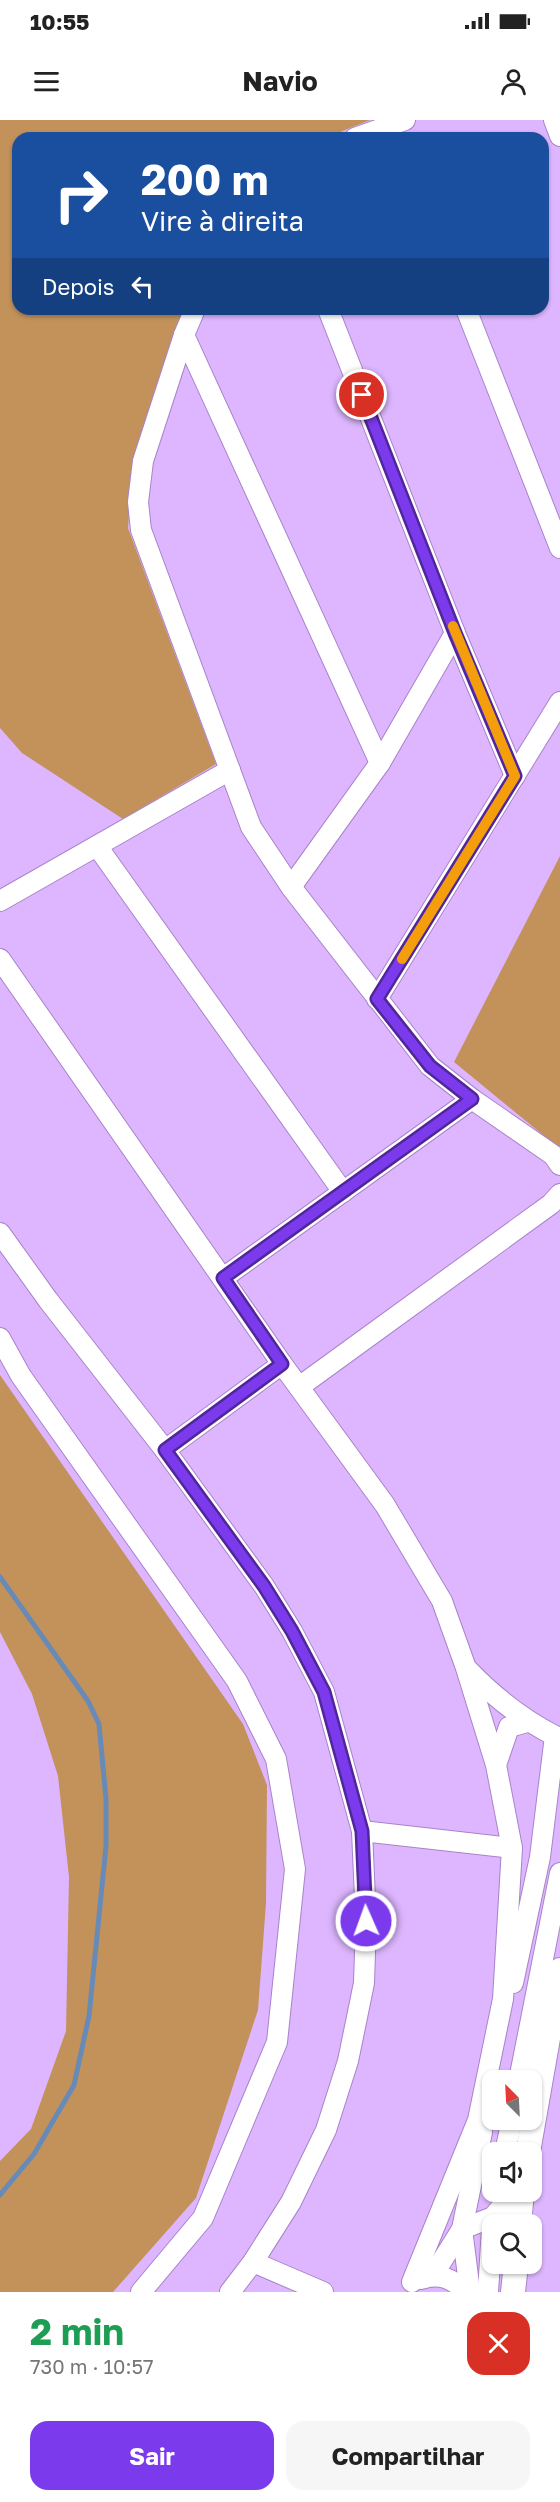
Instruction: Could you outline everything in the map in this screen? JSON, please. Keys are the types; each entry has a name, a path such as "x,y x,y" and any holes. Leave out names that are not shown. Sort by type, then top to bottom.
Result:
{"street":[{"path":"554,120 560,136"},
{"path":"378,132 398,127"},
{"path":"192,315 143,461 138,502 141,530 251,827 291,887 430,1066 472,1099 552,1155 560,1165"},
{"path":"330,315 455,633 515,776"},
{"path":"467,315 560,548"},
{"path":"184,335 380,763"},
{"path":"291,887 380,763 455,633"},
{"path":"377,999 560,702"},
{"path":"0,901 230,770"},
{"path":"97,846 343,1192"},
{"path":"0,959 282,1364 385,1505 412,1548 442,1601 466,1668 496,1765 512,1848 502,2000 478,2120 408,2287"},
{"path":"223,1278 472,1099"},
{"path":"299,1387 551,1204 560,1194"},
{"path":"0,1233 48,1300 165,1450 264,1586 292,1631 324,1692 362,1831 366,1921 364,1983 348,2061 326,2130 291,2202 253,2262 230,2292"},
{"path":"0,1338 21,1376 237,1681 276,1758 295,1869 277,2042 203,2218 141,2292"},
{"path":"165,1450 282,1364"},
{"path":"466,1668 486,1689 527,1722 555,1736 540,1857 495,2070"},
{"path":"496,1765 509,1727 527,1722"},
{"path":"362,1831 512,1848"},
{"path":"540,1857 560,1860"},
{"path":"529,2142 551,1984 560,1873"},
{"path":"522,2070 551,1984"},
{"path":"468,2292 462,2229 483,2130"},
{"path":"408,2287 433,2275 462,2229 482,2226"},
{"path":"253,2262 323,2292"},
{"path":"488,2292 489,2274"},
{"path":"513,2292 515,2274"},
{"path":"433,2275 455,2281 468,2292"}],"shaded area":[{"path":"0,120 370,120 340,132 12,132 12,315 184,315 133,460 128,528 216,764 123,819 22,753 0,728"},
{"path":"560,856 560,1149 454,1062"},
{"path":"0,1375 243,1724 267,1785 266,1903 258,2010 196,2198 113,2292 0,2292 0,2161 31,2129 66,2031 69,1877 58,1776 32,1694 0,1632"}],"waterway":[{"path":"0,1577 88,1701 99,1724 106,1799 106,1846 89,2016 74,2085 34,2154 0,2195"}],"slow traffic":[{"path":"402,959 515,776 453,626"}],"route":[{"path":"362,395 455,633 515,776 377,999 430,1066 472,1099 223,1278 282,1364 165,1450 264,1586 292,1631 324,1692 362,1831 366,1921"}]}
